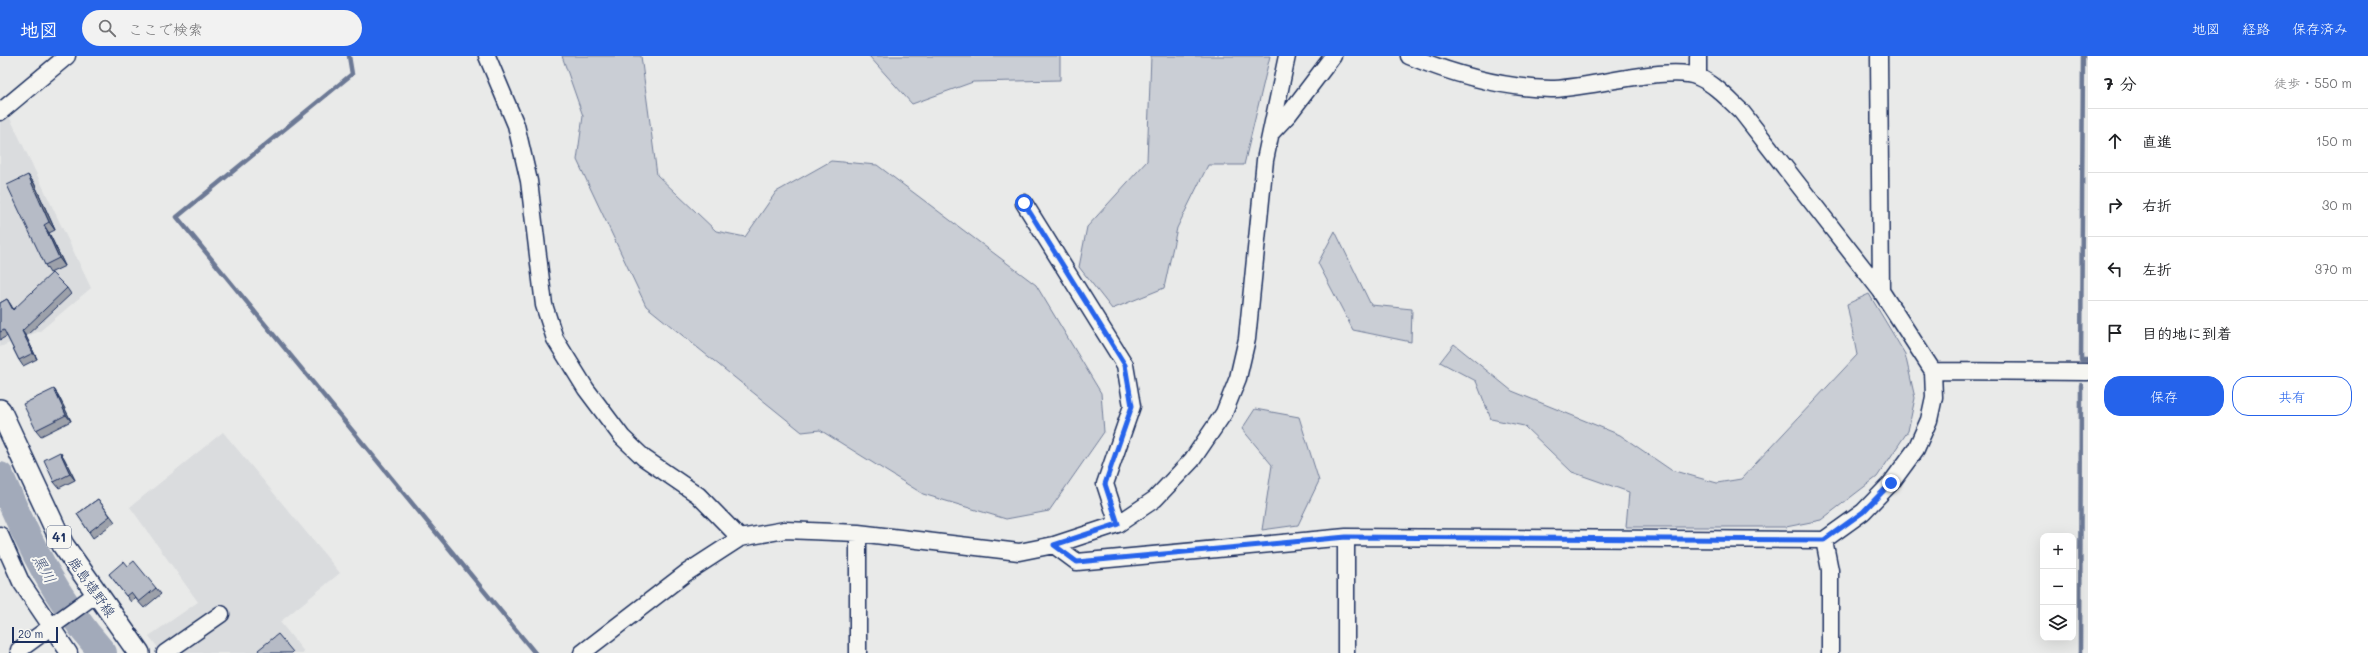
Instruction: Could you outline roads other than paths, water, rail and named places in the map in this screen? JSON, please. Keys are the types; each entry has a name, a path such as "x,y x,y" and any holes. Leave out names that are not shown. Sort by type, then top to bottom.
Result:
{"main road":[{"name":"鹿島嬉野線","path":"0,410 63,545 90,598 139,653"}],"street":[{"path":"0,112 67,56"},
{"path":"487,56 516,125 529,181 544,305 555,340 586,389 622,437 644,458 698,495 740,538"},
{"path":"582,653 686,573 740,538 785,530 858,533 1019,552 1054,545 1118,524 1155,499 1192,460 1224,412 1238,378 1247,339 1265,160 1287,56"},
{"path":"1271,133 1289,114 1333,56"},
{"path":"1054,545 1077,562 1346,537 1824,540 1863,512 1891,483 1916,449 1929,420 1934,397 1933,371 1881,291 1741,111 1723,93 1698,76 1671,73 1551,89 1502,83 1442,70 1409,56"},
{"path":"1698,56 1698,76"},
{"path":"1879,56 1881,291"},
{"path":"1024,203 1125,365 1132,406 1105,484 1118,524"},
{"path":"1933,371 2088,372"},
{"path":"858,533 858,653"},
{"path":"0,534 21,582 55,624 69,653"},
{"path":"1346,537 1346,653"},
{"path":"1824,540 1830,570 1830,653"},
{"path":"19,650 90,598"},
{"path":"165,653 221,614"}],"waterway":[{"path":"349,56 352,74 177,217 535,653"},
{"path":"2083,56 2081,360 2088,360"},
{"path":"2080,653 2081,385"},
{"name":"黒川","path":"0,476 44,569 71,612 103,653"}]}
